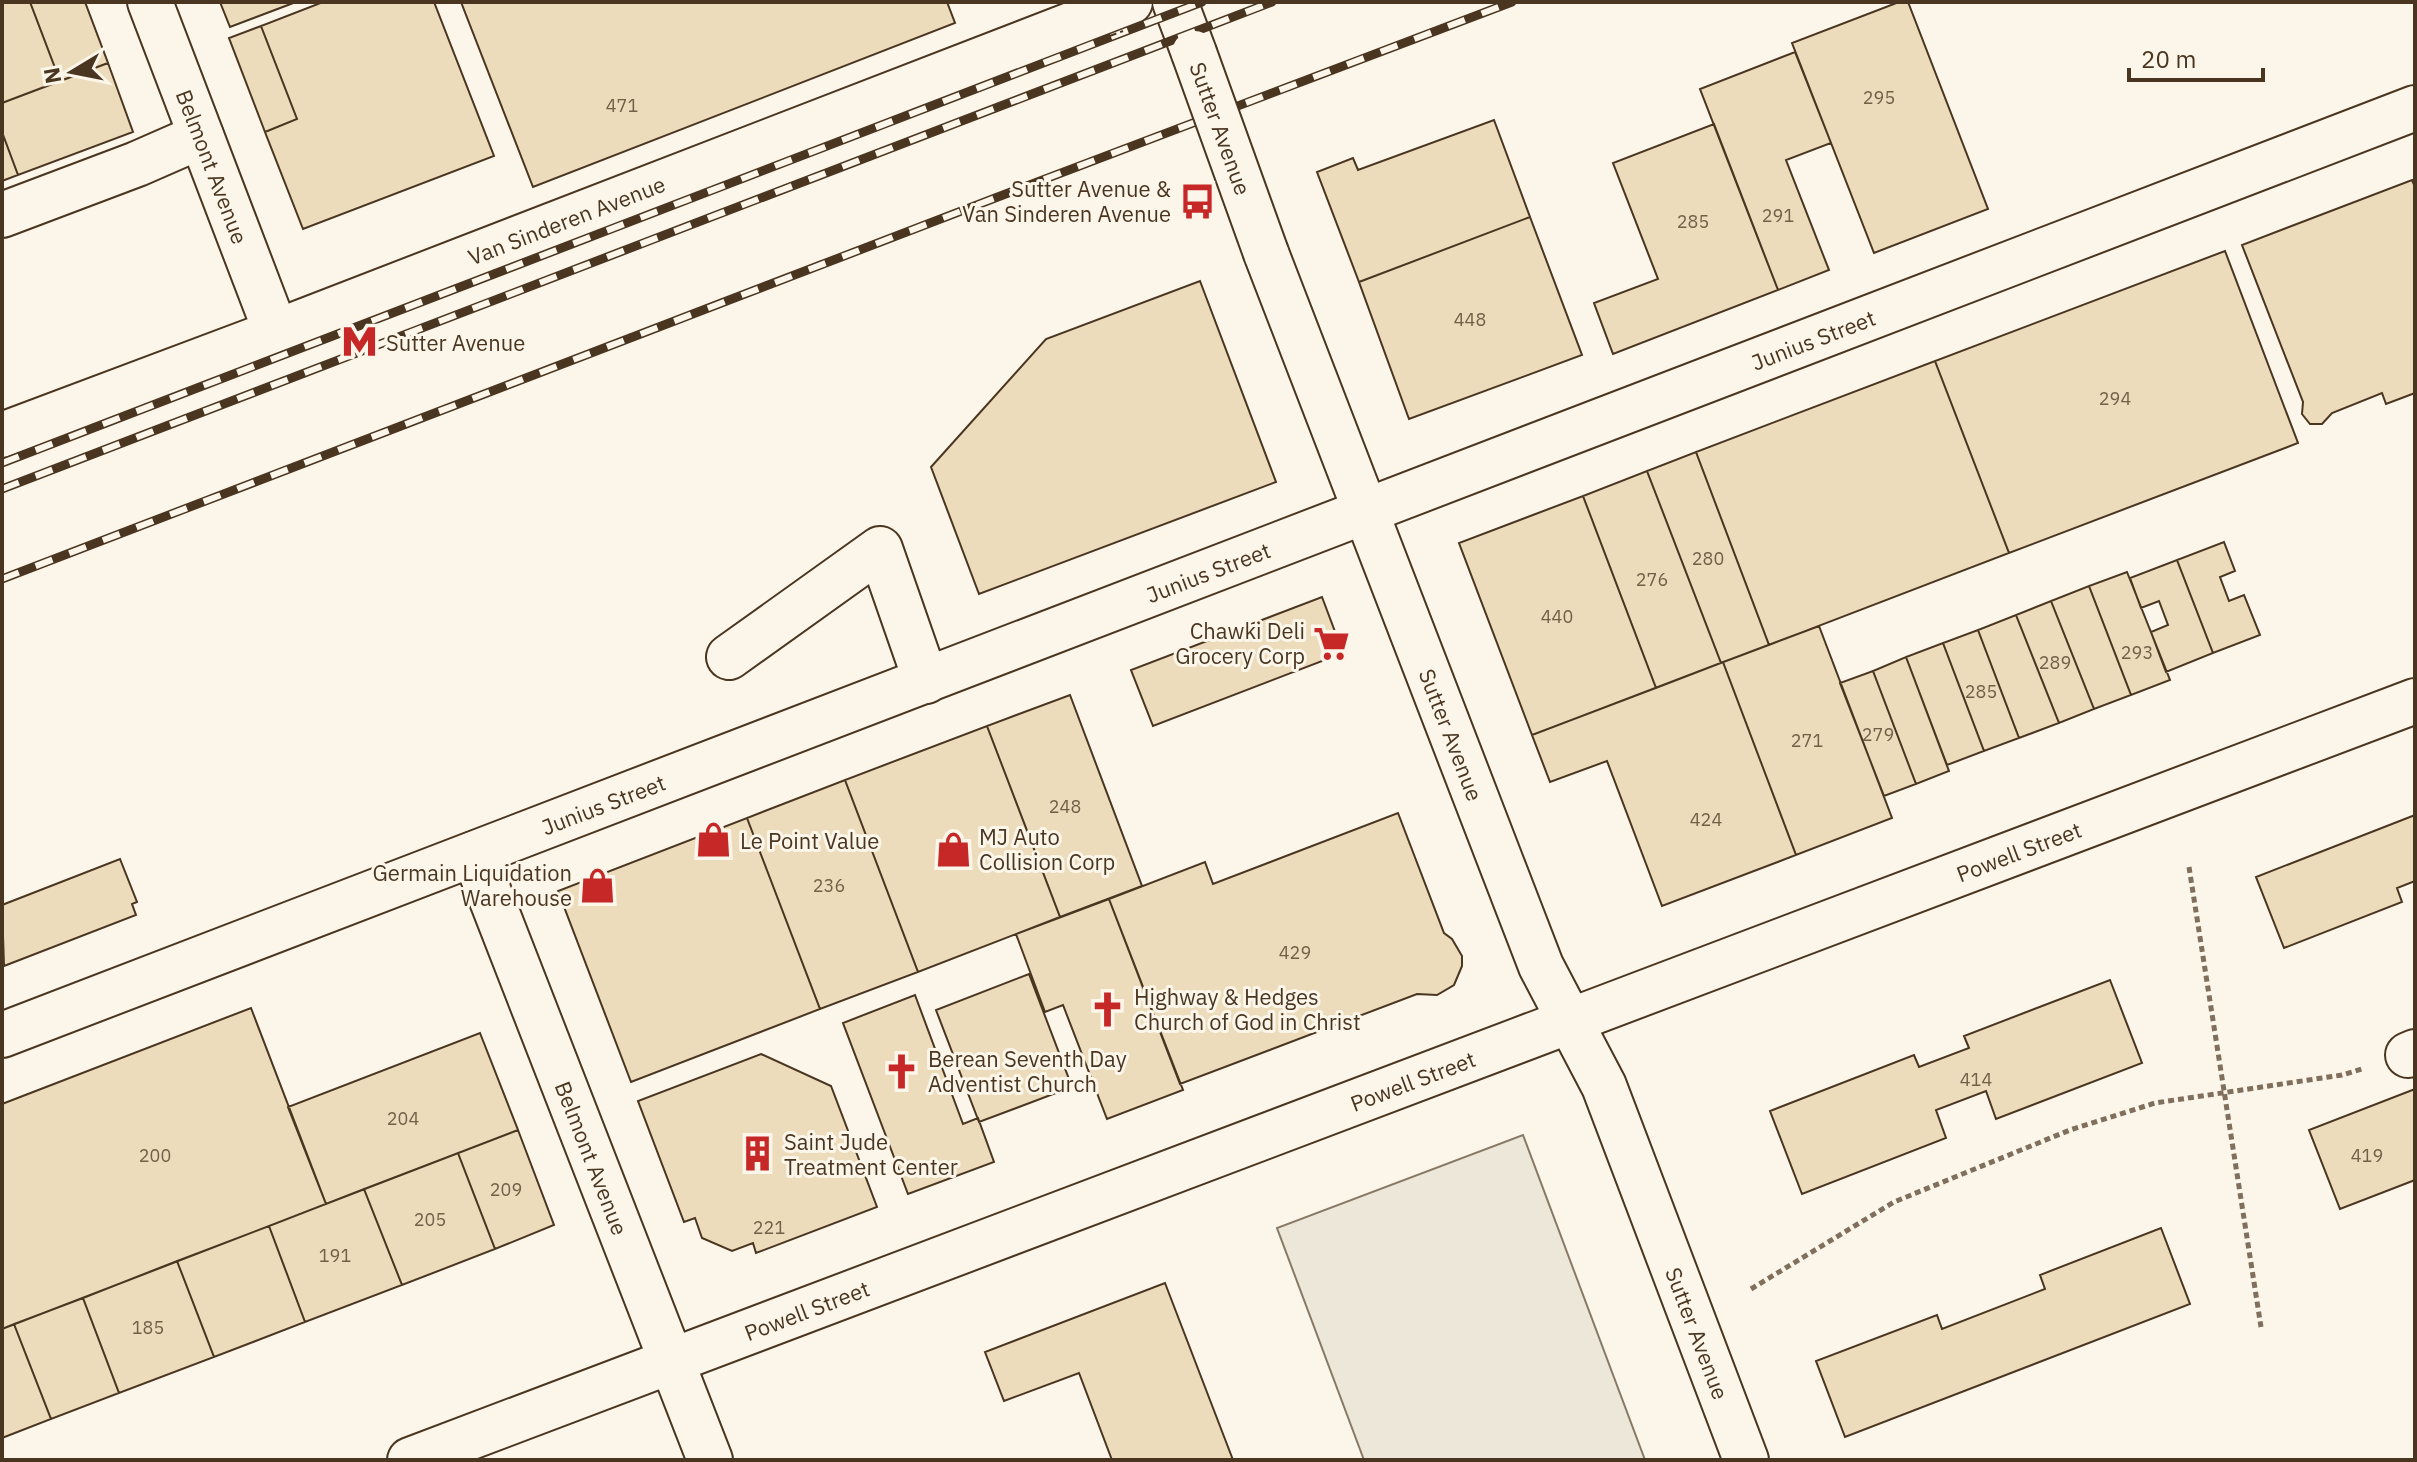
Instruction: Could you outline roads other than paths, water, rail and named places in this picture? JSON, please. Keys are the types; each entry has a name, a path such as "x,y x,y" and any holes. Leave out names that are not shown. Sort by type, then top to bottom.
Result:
{"street":[{"name":"Belmont Avenue","path":"150,2 276,332"},
{"name":"Van Sinderen Avenue","path":"2,435 1130,2"},
{"name":"Sutter Avenue","path":"1175,2 1266,253 1541,966 1604,1086 1746,1460"},
{"name":"Junius Street","path":"2,1035 2415,108"},
{"path":"2,215 137,164 201,136"},
{"path":"729,657 880,549 926,681"},
{"name":"Powell Street","path":"410,1460 2415,701"},
{"name":"Belmont Avenue","path":"474,854 710,1460"}],"railway":[{"path":"2,463 1202,2"},
{"path":"2,489 1272,2"},
{"path":"2,579 1512,2"}],"place":[{"name":"Sutter Avenue & Van Sinderen Avenue","path":"1197,201"},
{"name":"Sutter Avenue","path":"360,342"},
{"name":"Chawki Deli Grocery Corp","path":"1331,643"},
{"name":"Le Point Value","path":"714,840"},
{"name":"MJ Auto Collision Corp","path":"953,849"},
{"name":"Germain Liquidation Warehouse","path":"598,885"},
{"name":"Highway & Hedges Church of God in Christ","path":"1108,1009"},
{"name":"Berean Seventh Day Adventist Church","path":"902,1071"},
{"name":"Saint Jude Treatment Center","path":"758,1154"}]}
